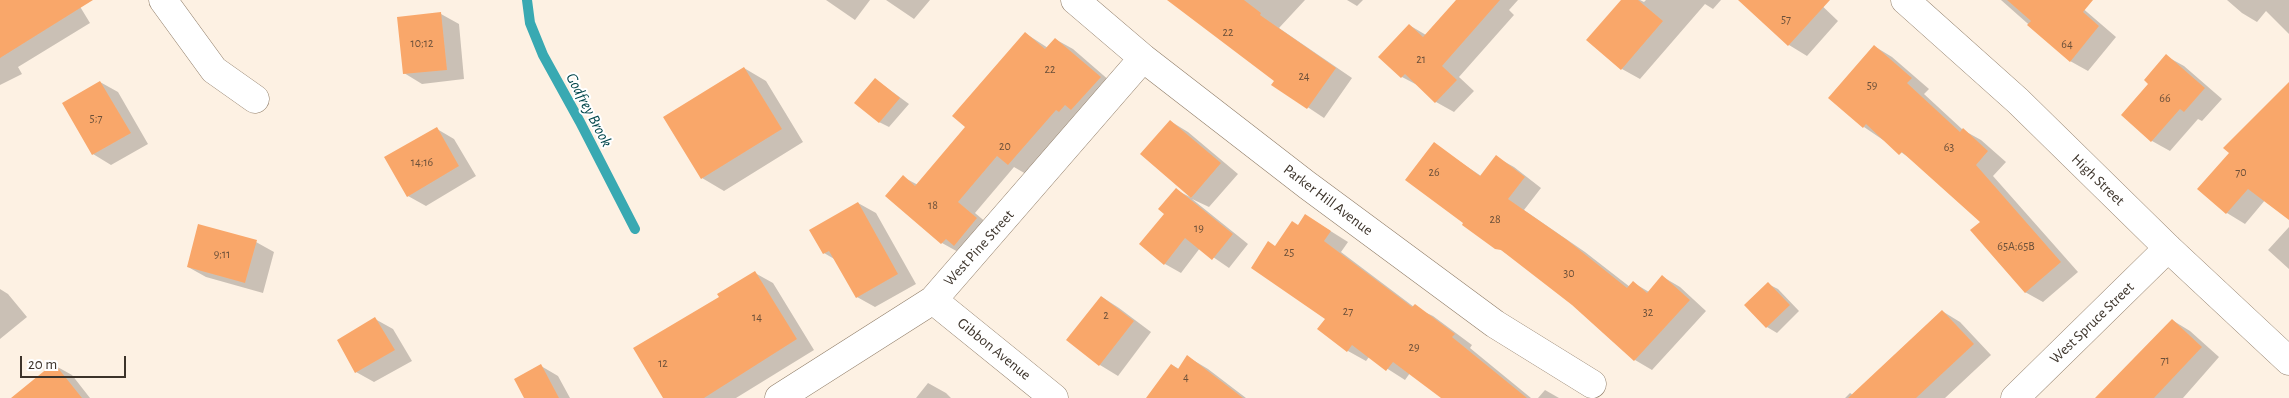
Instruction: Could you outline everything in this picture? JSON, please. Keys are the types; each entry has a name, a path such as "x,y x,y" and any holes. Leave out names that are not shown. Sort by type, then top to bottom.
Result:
{"street":[{"path":"163,0 214,70 255,100"},
{"name":"Parker Hill Avenue","path":"1075,0 1143,58 1307,185 1495,324 1592,384"},
{"name":"High Street","path":"1905,0 2018,101 2168,248 2289,361"},
{"name":"West Pine Street","path":"779,398 933,300 1143,58"},
{"name":"West Spruce Street","path":"2014,398 2168,248"},
{"name":"Gibbon Avenue","path":"933,300 1054,398"}],"building":[{"path":"0,0 93,0 0,58"},
{"path":"1167,0 1244,0 1261,13 1260,15 1336,68 1307,109 1271,85 1274,81"},
{"path":"1456,0 1500,0 1442,66 1457,80 1435,103 1405,74 1401,78 1378,57 1409,24 1423,37"},
{"path":"1621,0 1638,0 1663,21 1621,70 1586,40"},
{"path":"1738,0 1830,0 1788,46"},
{"path":"2007,0 2093,0 2083,12 2099,26 2070,62 2027,25 2031,21"},
{"path":"441,12 447,70 403,74 397,17"},
{"path":"1025,32 1045,49 1055,38 1101,77 1071,110 1065,105 1059,112 1056,110 1008,165 997,156 958,202 977,218 954,246 946,239 941,244 885,196 903,175 915,186 965,127 952,116"},
{"path":"1874,45 1912,78 1907,83 1960,132 1963,128 1988,151 1976,165 2061,262 2025,293 1970,230 1980,222 1902,152 1899,155 1866,124 1863,128 1828,98"},
{"path":"2166,54 2205,88 2184,112 2180,109 2151,142 2121,115 2148,84 2144,80"},
{"path":"744,67 782,129 701,179 663,117"},
{"path":"875,78 900,98 879,123 854,103"},
{"path":"100,81 131,133 92,155 62,103"},
{"path":"2289,82 2289,220 2248,189 2226,214 2197,189 2229,153 2223,148"},
{"path":"1170,120 1221,163 1191,198 1140,154"},
{"path":"437,127 459,166 407,197 384,157"},
{"path":"1434,142 1480,176 1496,155 1525,177 1508,199 1567,240 1627,288 1633,281 1647,293 1662,275 1690,300 1634,361 1572,305 1501,250 1495,249 1462,225 1463,223 1405,180"},
{"path":"1176,188 1233,234 1212,260 1185,238 1164,265 1139,244 1164,214 1158,209"},
{"path":"858,202 898,274 856,298 829,251 823,254 809,230"},
{"path":"1305,214 1331,231 1324,241 1412,307 1415,304 1455,334 1452,337 1527,398 1441,398 1393,362 1386,371 1352,345 1347,352 1317,329 1325,319 1251,268 1268,241 1275,246 1292,221 1298,225"},
{"path":"198,224 257,240 245,283 187,267"},
{"path":"755,271 797,339 704,398 663,398 633,348 719,297 717,294"},
{"path":"1768,282 1790,305 1766,328 1744,305"},
{"path":"1101,296 1134,321 1099,366 1066,340"},
{"path":"1942,310 1974,344 1916,398 1848,398"},
{"path":"375,317 395,350 355,373 337,340"},
{"path":"2172,319 2202,347 2154,398 2095,398"},
{"path":"1187,355 1243,398 1146,398 1171,364 1178,369"},
{"path":"54,363 82,398 11,398"},
{"path":"541,364 559,398 524,398 514,379"}],"waterway":[{"name":"Godfrey Brook","path":"527,0 530,23 543,55 635,229"}]}
